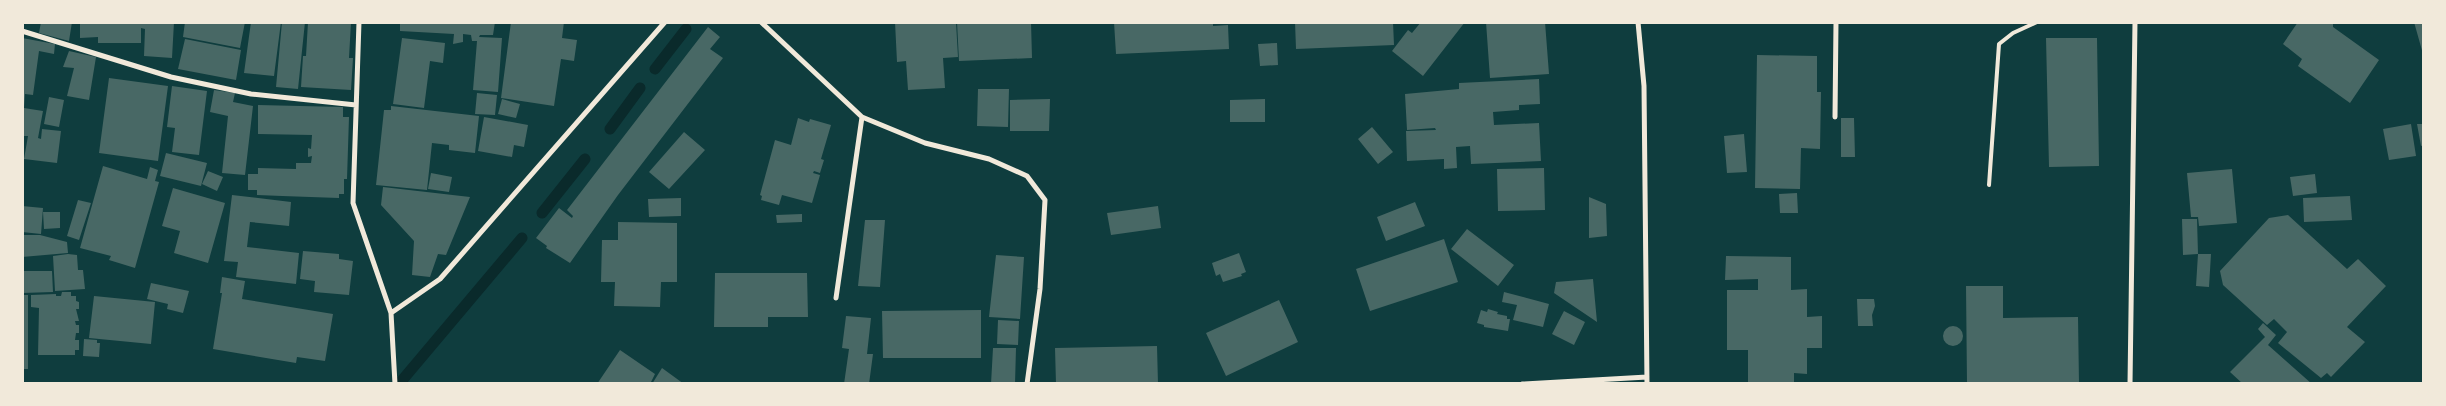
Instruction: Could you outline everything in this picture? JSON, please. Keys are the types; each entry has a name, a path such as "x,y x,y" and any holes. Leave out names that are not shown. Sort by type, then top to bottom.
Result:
{"street":[{"path":"360,22 353,203 391,313 395,384"},
{"path":"391,313 440,280 665,22"},
{"path":"761,22 862,117 926,143 989,159 1027,176 1045,200 1040,289 1027,384"},
{"path":"1638,22 1644,86 1647,384"},
{"path":"1835,117 1836,22"},
{"path":"2130,384 2135,22"},
{"path":"22,31 172,77 251,94 356,105"},
{"path":"836,298 862,117"},
{"path":"1522,384 1647,377"}],"lane":[{"path":"1989,185 1999,44 2013,33 2037,22"}],"building":[{"path":"41,22 72,22 69,41 39,33"},
{"path":"80,22 174,22 172,58 144,56 145,29 141,28 141,43 98,43 98,37 80,38"},
{"path":"185,22 245,22 240,48 183,37"},
{"path":"251,22 281,22 274,76 244,73"},
{"path":"282,22 305,22 298,89 276,87"},
{"path":"308,22 351,22 349,58 353,58 351,90 301,87 303,56 306,56"},
{"path":"400,22 495,22 493,35 480,35 479,37 502,38 498,92 473,90 477,41 472,41 471,35 463,34 463,42 453,44 454,34 400,31"},
{"path":"511,22 564,22 562,38 577,40 574,61 561,59 554,106 501,98"},
{"path":"895,22 956,22 958,57 943,58 945,88 908,90 906,61 897,62"},
{"path":"957,22 1031,22 1032,58 959,61"},
{"path":"1114,22 1213,22 1213,26 1228,25 1229,49 1116,54"},
{"path":"1295,22 1393,22 1394,45 1296,49"},
{"path":"1421,22 1465,22 1423,76 1392,51 1408,30 1412,33"},
{"path":"1486,22 1545,22 1549,74 1490,78"},
{"path":"2298,22 2333,22 2333,27 2379,60 2350,103 2298,66 2302,59 2283,44"},
{"path":"2414,22 2424,22 2424,54 2423,54"},
{"path":"708,27 720,37 710,49 723,58 618,195 570,263 546,248 547,246 536,238 559,208 572,218 573,216 567,210"},
{"path":"22,38 55,44 54,54 39,51 33,95 25,94 24,108 43,111 38,138 41,139 42,129 61,131 57,163 24,159 28,136 22,136"},
{"path":"402,38 445,43 443,63 430,61 424,108 393,104"},
{"path":"2046,38 2097,38 2099,166 2049,167"},
{"path":"185,39 241,50 236,80 178,69"},
{"path":"1277,43 1278,65 1260,66 1258,44"},
{"path":"69,51 96,57 89,100 67,96 74,68 63,67"},
{"path":"1757,55 1817,56 1817,92 1821,92 1820,149 1801,148 1800,189 1755,188"},
{"path":"109,78 168,86 158,161 99,153"},
{"path":"1539,79 1540,104 1519,105 1519,110 1493,112 1494,125 1539,123 1541,161 1471,164 1470,146 1456,147 1457,168 1444,169 1444,159 1407,161 1406,131 1436,130 1435,128 1407,130 1405,94 1459,89 1459,83"},
{"path":"172,86 207,91 199,155 172,152 175,128 167,127"},
{"path":"978,89 1009,89 1008,127 977,126"},
{"path":"214,90 235,93 233,102 253,106 245,175 222,173 228,116 210,112"},
{"path":"477,93 497,95 495,115 475,114"},
{"path":"49,97 64,100 59,127 44,124"},
{"path":"502,99 520,104 516,118 498,114"},
{"path":"1050,99 1049,131 1010,131 1010,100"},
{"path":"1265,99 1265,122 1230,122 1230,100"},
{"path":"258,105 343,107 343,117 349,117 347,179 344,179 344,194 339,194 339,198 257,195 257,190 248,190 248,174 258,174 258,168 296,169 296,163 311,163 312,156 308,157 308,148 311,149 312,135 258,134"},
{"path":"391,106 479,116 475,153 449,150 449,145 432,143 427,190 376,185 384,110 391,110"},
{"path":"484,117 528,125 524,147 514,145 512,157 478,151"},
{"path":"798,118 809,122 810,119 831,125 821,159 824,160 820,173 814,171 813,173 820,175 812,203 782,195 779,205 761,200 762,196 760,195 775,140 791,145"},
{"path":"1841,118 1854,118 1855,157 1841,157"},
{"path":"2411,124 2416,156 2389,160 2383,129"},
{"path":"2417,124 2424,124 2424,145 2421,146"},
{"path":"1372,127 1393,152 1378,164 1358,139"},
{"path":"684,132 705,150 669,189 649,172"},
{"path":"1744,134 1747,172 1727,173 1724,136"},
{"path":"166,153 207,163 201,186 160,176"},
{"path":"103,166 147,179 150,167 158,170 155,181 159,182 135,268 109,260 111,256 80,248"},
{"path":"1544,168 1545,210 1498,211 1497,169"},
{"path":"2232,169 2237,223 2199,226 2198,217 2191,217 2187,173"},
{"path":"208,171 223,177 217,191 202,184"},
{"path":"431,173 452,177 449,192 428,189"},
{"path":"2315,174 2317,193 2293,196 2290,177"},
{"path":"383,187 470,197 446,255 438,254 430,277 412,275 414,241 381,205"},
{"path":"173,188 225,203 208,263 174,253 180,231 162,226"},
{"path":"1797,193 1798,213 1780,213 1779,194"},
{"path":"232,195 291,202 289,226 250,222 247,247 299,253 296,284 236,277 238,262 224,261"},
{"path":"2350,196 2352,220 2304,222 2303,198"},
{"path":"1589,197 1606,204 1607,236 1589,238"},
{"path":"681,198 681,216 649,217 648,199"},
{"path":"78,200 91,203 79,240 67,236"},
{"path":"1415,202 1425,226 1386,241 1377,217"},
{"path":"22,206 43,208 41,234 22,232"},
{"path":"1158,206 1161,228 1111,235 1107,213"},
{"path":"43,212 60,212 60,228 44,229"},
{"path":"802,214 802,222 777,223 776,215"},
{"path":"2288,215 2347,269 2358,259 2386,286 2347,327 2365,342 2331,377 2327,373 2321,378 2278,343 2287,332 2274,319 2267,325 2223,285 2220,271 2269,218"},
{"path":"2182,219 2197,219 2198,254 2183,255"},
{"path":"865,220 885,220 880,287 858,286"},
{"path":"618,222 677,223 677,282 661,282 660,307 614,306 615,282 601,282 602,240 618,240"},
{"path":"1467,229 1514,265 1498,286 1451,249"},
{"path":"22,235 40,235 67,242 68,253 22,257"},
{"path":"1444,239 1458,282 1370,311 1356,269"},
{"path":"303,251 339,254 339,259 353,261 349,295 314,292 315,281 300,279"},
{"path":"1239,253 1246,272 1241,274 1242,276 1223,282 1220,274 1216,276 1212,263"},
{"path":"2198,254 2211,254 2209,287 2196,286"},
{"path":"77,255 78,270 83,270 85,289 55,291 53,256"},
{"path":"996,255 1024,257 1020,319 989,317"},
{"path":"1726,256 1791,257 1791,290 1807,289 1807,317 1822,316 1822,348 1807,348 1807,374 1794,373 1794,384 1748,384 1748,350 1727,350 1727,290 1758,290 1758,279 1725,280"},
{"path":"22,271 52,271 53,292 22,293"},
{"path":"715,273 807,273 808,317 768,317 768,327 714,327"},
{"path":"222,277 245,281 242,299 333,314 325,361 297,357 296,363 213,349 222,293 220,293"},
{"path":"1593,279 1597,322 1554,293 1556,282"},
{"path":"151,283 189,291 183,313 167,309 168,304 147,299"},
{"path":"1966,286 2003,286 2003,318 2078,317 2079,384 1967,384"},
{"path":"62,292 71,292 71,296 76,296 76,301 79,302 79,309 76,309 79,321 75,321 76,325 79,325 79,333 76,333 75,340 79,340 79,350 75,350 75,355 38,355 39,308 31,307 31,295 56,294 56,296 61,296"},
{"path":"1504,292 1549,304 1543,327 1513,320 1517,305 1502,302"},
{"path":"22,295 28,295 28,369 22,369"},
{"path":"94,296 155,302 151,344 89,338"},
{"path":"1857,299 1874,299 1873,326 1858,326"},
{"path":"1279,300 1298,342 1226,376 1206,333"},
{"path":"1488,309 1510,319 1508,331 1484,327 1484,325 1477,323 1481,310 1487,312"},
{"path":"981,310 981,358 883,358 882,311"},
{"path":"1564,311 1585,322 1574,345 1552,334"},
{"path":"846,316 871,318 867,354 873,354 869,384 844,384 849,349 842,348"},
{"path":"998,320 1019,321 1018,345 997,344"},
{"path":"2263,323 2276,335 2268,345 2312,384 2243,384 2230,372 2265,337 2258,329"},
{"path":"1949,326 1957,326 1963,332 1963,340 1957,346 1949,346 1943,340 1943,332"},
{"path":"84,339 97,340 97,343 100,343 99,357 83,356"},
{"path":"1157,346 1158,384 1056,384 1055,348"},
{"path":"993,348 1016,348 1015,384 991,384"},
{"path":"620,350 655,374 650,384 597,384"},
{"path":"662,368 684,384 652,384"}],"waterway":[{"path":"655,69 686,29"},
{"path":"610,129 640,88"},
{"path":"542,213 585,159"},
{"path":"399,384 522,238"}]}
